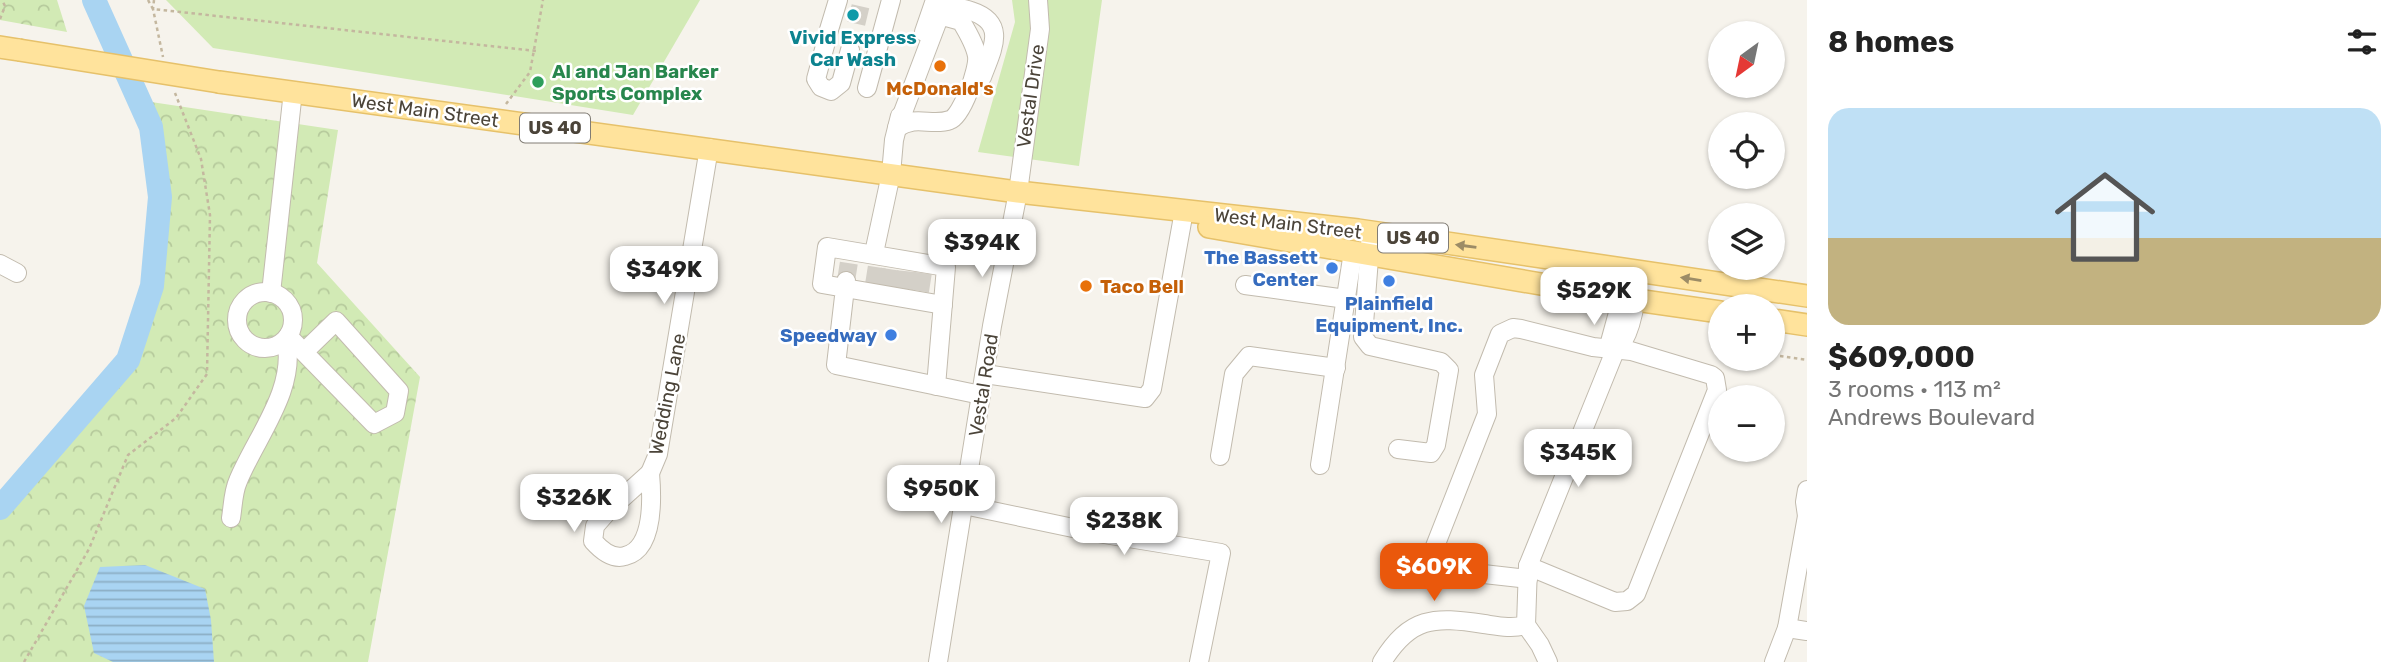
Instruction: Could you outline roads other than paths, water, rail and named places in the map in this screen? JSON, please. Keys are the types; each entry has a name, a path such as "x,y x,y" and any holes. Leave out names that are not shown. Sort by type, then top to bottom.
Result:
{"main road":[{"name":"West Main Street","path":"9,49 219,82 1018,192 1371,232 1807,296"},
{"name":"West Main Street","path":"1018,192 1361,254 1708,310"},
{"path":"1785,322 1807,325"}],"street":[{"path":"838,0 816,79 821,87 831,91 841,83 850,50"},
{"path":"867,88 891,0"},
{"path":"884,261 897,128 909,73 935,0"},
{"path":"897,128 911,125 950,128 961,122 993,49 994,30 989,22 980,15 951,6 945,0"},
{"name":"Vestal Drive","path":"1018,192 1040,29 1038,0"},
{"path":"943,16 954,17 961,21 978,61 960,112 955,119 948,122 907,121 897,128 937,20 943,16"},
{"path":"271,293 293,92"},
{"name":"Wedding Lane","path":"650,473 608,510 595,526 593,541 602,551 623,557 636,551 648,528 652,500 650,473 660,441 709,148"},
{"name":"Vestal Road","path":"938,662 981,395 1018,192"},
{"path":"985,374 1145,398 1152,389 1182,222"},
{"path":"1320,465 1346,299 1371,232"},
{"path":"936,386 943,305 946,267 884,261 827,247 822,284 881,290 943,305"},
{"path":"1361,254 1363,337 1370,346 1441,362 1449,370 1436,445 1431,453 1398,449"},
{"path":"0,264 17,273"},
{"path":"1548,662 1526,625 1528,573 1615,351 1622,345 1629,298 1638,271"},
{"path":"1245,285 1346,299"},
{"path":"881,290 836,365 981,395"},
{"path":"231,518 236,485 280,398 289,355 287,338 293,323 293,313 283,298 271,293 256,293 241,305 238,313 239,331 244,339 260,348 278,345 287,338"},
{"path":"287,338 374,424 395,413 399,391 336,321 304,352"},
{"path":"1513,328 1615,351 1630,351 1711,375 1717,383 1717,390 1636,594 1621,602 1528,573 1448,570 1441,567 1432,554 1487,414 1483,387 1488,361 1500,334 1513,328"},
{"path":"1220,456 1234,374 1249,356 1336,368"},
{"path":"1774,662 1777,648 1787,628 1807,516 1807,489"},
{"path":"964,505 1092,532 1221,553 1199,662"},
{"path":"1382,662 1393,644 1419,623 1459,620 1515,628 1526,625"},
{"path":"1787,628 1807,631"}],"water":[{"path":"145,565 205,589 211,620 214,662 113,662 94,653 84,606 100,567"}],"waterway":[{"path":"0,508 128,360 152,286 160,197 151,127 94,0"}],"tunnel":[{"path":"850,50 862,0"},
{"path":"846,281 849,262"},
{"path":"874,285 877,266"},
{"path":"887,287 890,268"},
{"path":"904,289 906,270"},
{"path":"920,291 923,272"}],"place":[{"name":"Vivid Express Car Wash","path":"853,15"},
{"name":"McDonald's","path":"940,66"},
{"name":"Al and Jan Barker Sports Complex","path":"538,82"},
{"name":"The Bassett Center","path":"1332,268"},
{"name":"Plainfield Equipment, Inc.","path":"1389,281"},
{"name":"Taco Bell","path":"1086,286"},
{"name":"Speedway","path":"891,335"}]}
